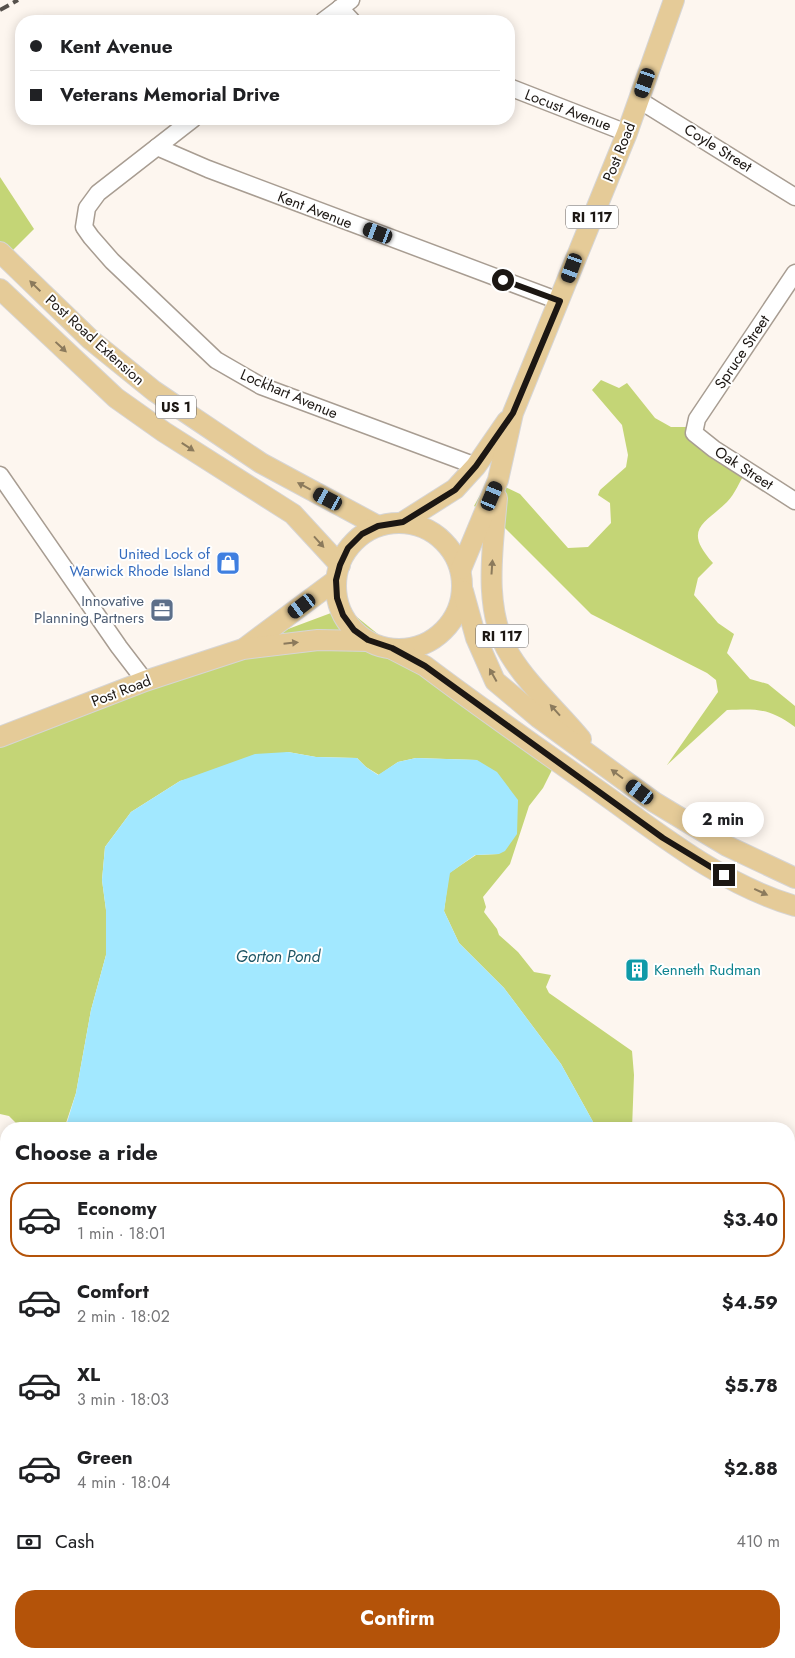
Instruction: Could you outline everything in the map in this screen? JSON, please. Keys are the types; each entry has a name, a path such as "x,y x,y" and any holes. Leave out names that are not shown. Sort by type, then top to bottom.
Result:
{"main road":[{"name":"Post Road","path":"513,413 627,133 674,0"},
{"name":"Post Road Extension","path":"0,252 91,340 154,391 261,463 378,526"},
{"name":"Post Road Extension","path":"0,289 116,398 164,432 292,514 338,572"},
{"name":"RI 117","path":"403,522 455,490 476,466 513,413"},
{"name":"RI 117","path":"513,413 498,480 490,583 498,626 509,653 528,679 598,760"},
{"path":"461,569 498,480"},
{"name":"Post Road","path":"403,522 422,526 439,536 453,551 461,569 463,592 458,611 431,641 412,648 392,648 368,640 354,630 343,615 337,598 338,572 348,548 362,534 378,526 403,522"},
{"name":"Post Road","path":"243,649 338,572"},
{"path":"463,592 476,638 495,681 539,718 654,802 727,846 795,878"},
{"name":"Post Road","path":"0,737 145,681 243,649 318,640 368,640"},
{"path":"392,648 425,666 663,838 724,875 760,893 795,906"}],"street":[{"path":"331,15 345,4"},
{"name":"Locust Avenue","path":"515,89 627,133"},
{"name":"Coyle Street","path":"639,100 795,197"},
{"name":"Lockhart Avenue","path":"186,125 107,184 86,208 84,227 112,261 216,360 261,386 476,466"},
{"name":"Kent Avenue","path":"157,147 208,170 560,301"},
{"name":"Spruce Street","path":"694,433 697,419 795,273"},
{"name":"Oak Street","path":"694,433 714,449 795,501"},
{"path":"0,476 145,681"}],"green space":[{"path":"0,177 34,229 10,253 0,244"},
{"path":"601,380 619,388 627,383 655,418 671,427 691,427 746,471 730,499 704,522 700,528 699,542 713,563 698,578 694,595 718,623 734,634 727,653 750,679 768,684 795,706 795,727 778,716 763,711 727,710 667,765 718,692 716,680 707,673 591,614 499,522 474,506 489,479 520,494 568,548 588,547 611,523 610,503 598,495 600,490 626,467 628,455 622,425 592,390"},
{"path":"347,609 437,682 557,760 543,788 529,806 510,864 483,897 486,907 484,912 497,929 499,935 518,952 534,972 551,975 546,987 549,993 632,1051 634,1075 632,1122 593,1122 561,1064 504,988 459,943 444,911 449,873 476,855 499,854 477,760 416,758 398,762 379,775 366,767 357,758 316,757 288,752 180,781 131,812 105,847 102,880 106,910 106,955 91,1010 76,1093 66,1122 15,1122 9,1116 0,1114 0,737 339,610"}],"water":[{"name":"Gorton Pond","path":"288,752 316,757 357,758 378,775 398,762 416,758 477,760 497,772 518,800 517,834 505,851 499,854 475,855 450,873 444,911 459,943 504,988 561,1064 593,1122 67,1122 76,1093 91,1010 106,955 106,910 102,880 105,847 131,812 180,781 255,754"}],"railway":[{"path":"0,10 18,0"}],"place":[{"name":"United Lock of Warwick Rhode Island","path":"228,563"},
{"name":"Innovative Planning Partners","path":"162,610"},
{"name":"Kenneth Rudman","path":"637,970"}],"route":[{"path":"503,280 560,301 513,413 476,466 455,490 403,522 378,526 362,534 348,548 340,565 336,580 337,598 343,615 354,630 368,640 380,646 392,648 425,666 663,838 724,875"}]}
